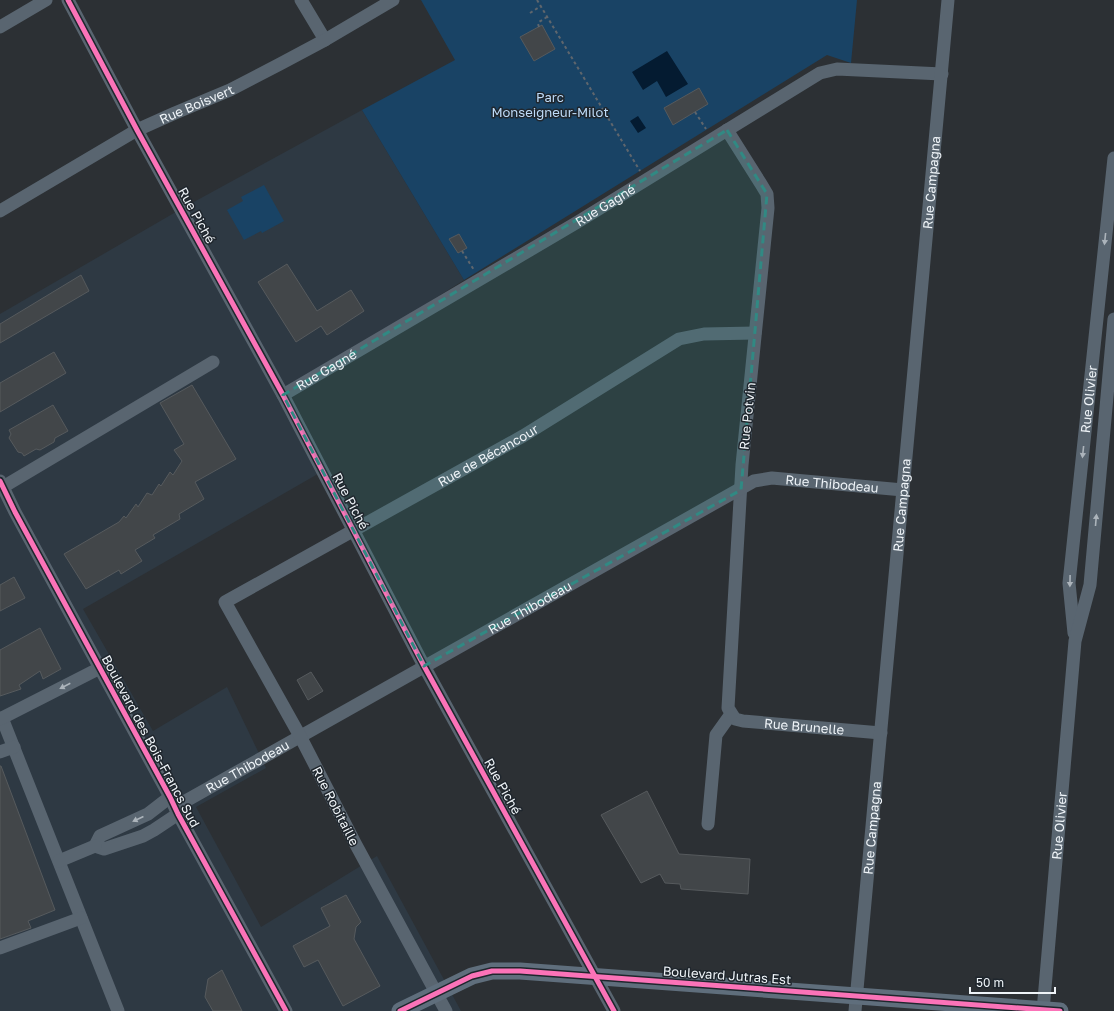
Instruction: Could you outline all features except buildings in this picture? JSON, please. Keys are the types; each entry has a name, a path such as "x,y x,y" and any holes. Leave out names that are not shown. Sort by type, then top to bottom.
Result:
{"main road":[{"name":"Boulevard Jutras Est","path":"400,1011 472,976 492,971 520,971 595,976 856,1003 1060,1011"}],"street":[{"path":"0,27 46,0"},
{"name":"Rue Piché","path":"68,0 137,130 283,395 424,666 614,1011"},
{"path":"301,0 324,40"},
{"name":"Rue Boisvert","path":"0,210 137,130 230,90 324,40 393,0"},
{"name":"Rue Campagna","path":"856,1003 948,0"},
{"name":"Rue Gagné","path":"283,395 576,223 820,73 837,69 942,74"},
{"name":"Rue Potvin","path":"727,130 767,194 768,208 740,490 728,708 731,714"},
{"name":"Rue Olivier","path":"1075,641 1069,583 1114,158"},
{"name":"Rue Olivier","path":"1043,1010 1075,641 1090,585 1114,319"},
{"name":"Rue de Bécancour","path":"225,602 523,436 679,339 704,334 756,333"},
{"path":"1094,351 1111,353"},
{"path":"2,484 213,362"},
{"name":"Rue Thibodeau","path":"174,806 754,481 772,478 903,490"},
{"name":"Boulevard des Bois-Francs Sud","path":"2,484 15,512 286,1011"},
{"path":"1073,544 1094,546"},
{"name":"Rue Robitaille","path":"225,602 300,736 355,844 446,1011"},
{"path":"100,668 1,718 14,747 118,1011"},
{"path":"708,824 716,735 731,714"},
{"name":"Rue Brunelle","path":"731,714 734,719 743,721 881,733"},
{"path":"0,752 14,747"},
{"path":"95,846 104,849 143,836 154,830 174,806"},
{"path":"59,861 95,846 100,836 148,814 174,806"},
{"path":"0,948 81,918"}],"path":[{"path":"537,0 646,181"},
{"path":"530,13 541,6"},
{"path":"539,27 539,22 547,17"},
{"path":"695,112 712,139"},
{"path":"462,251 480,280"}],"highlighted area":[{"path":"727,130 767,194 741,490 424,666 283,395"}],"shaded area":[{"path":"667,51 688,84 666,97 657,81 643,90 632,72"},
{"path":"362,110 464,280 283,395 323,471 83,609 153,731 227,687 266,768 196,807 261,927 377,856 461,1011 0,1011 0,314 181,209"},
{"path":"638,116 646,128 638,133 630,121"}],"green space":[{"name":"Parc Monseigneur-Milot","path":"421,0 857,0 851,63 827,55 464,280 362,110 455,60"},
{"path":"264,185 284,221 262,233 261,231 244,240 227,210 243,201 241,197"}],"cycle path":[{"path":"68,0 137,130 283,395 424,666 614,1011"},
{"path":"0,481 15,512 286,1011"},
{"path":"400,1011 472,976 492,971 520,971 1060,1011"}]}
